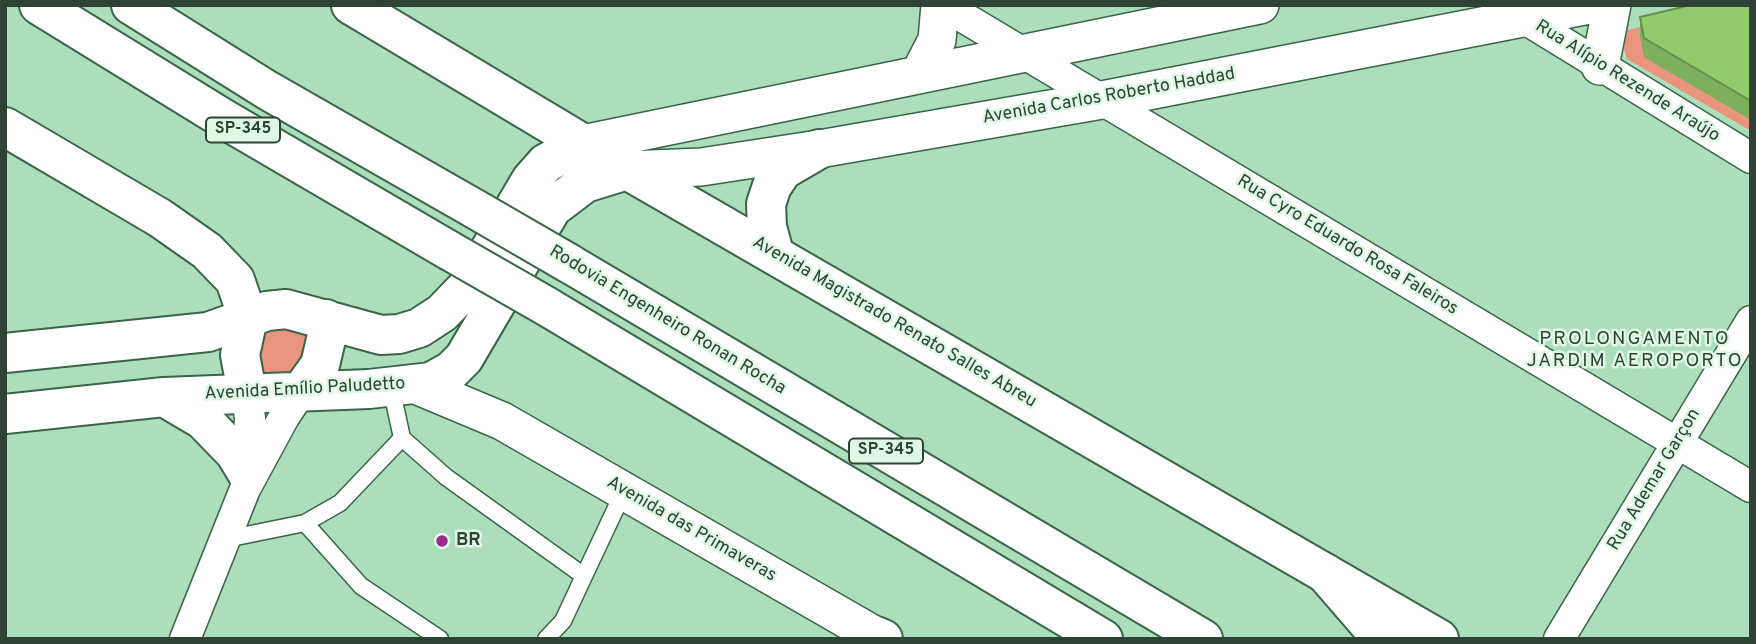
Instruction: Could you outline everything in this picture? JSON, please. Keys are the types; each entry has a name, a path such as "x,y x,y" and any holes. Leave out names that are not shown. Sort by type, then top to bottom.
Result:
{"main road":[{"name":"SP-345","path":"39,5 224,119 546,306 1102,639"},
{"name":"Rodovia Engenheiro Ronan Rocha","path":"131,5 267,90 570,264 1203,639"},
{"name":"Avenida Magistrado Renato Salles Abreu","path":"351,5 582,144 1439,639"},
{"path":"5,127 160,218 207,251 236,280 248,318 240,355 247,392"},
{"path":"5,353 208,332 267,311 286,309 381,335 399,334 419,328 442,313 469,285 531,180 546,163 582,144"},
{"path":"774,253 767,227 766,204 772,187 783,170 819,149"},
{"name":"Avenida Emílio Paludetto","path":"5,414 164,397 403,386 442,377 464,358 552,208 585,183 627,170"},
{"path":"302,390 320,365 327,335 326,319"},
{"path":"419,328 447,342 464,358"},
{"path":"164,397 203,419 235,453 246,481"},
{"path":"1325,573 1382,639"}],"street":[{"path":"920,73 937,40 942,5"},
{"name":"Rua Cyro Eduardo Rosa Faleiros","path":"942,5 1751,487"},
{"path":"582,144 1260,5"},
{"name":"Avenida Carlos Roberto Haddad","path":"627,170 701,167 819,149 1102,100 1514,12 1589,5"},
{"path":"1600,66 1612,5"},
{"name":"Rua Alípio Rezende Araújo","path":"1514,12 1751,158"},
{"name":"Rua Ademar Garçon","path":"1559,639 1751,321"},
{"name":"Avenida das Primaveras","path":"464,358 482,393 502,421"},
{"name":"Avenida das Primaveras","path":"403,386 502,421 878,638"},
{"path":"185,639 226,539 246,481 302,390"},
{"path":"246,481 250,419 247,392"}],"lane":[{"path":"226,539 305,523 340,503 402,438 403,386"},
{"path":"402,438 446,477 584,576"},
{"path":"546,639 563,621 624,491"},
{"path":"305,523 361,586 440,639"}],"shaded area":[{"path":"1734,5 1751,5 1751,131 1627,59 1619,32"},
{"path":"275,324 305,331 315,349 286,384 260,372 259,336"}],"building":[{"path":"1691,5 1751,5 1751,101 1644,38 1640,17"}],"place":[{"name":"BR","path":"442,541"}],"district":[{"name":"PROLONGAMENTO JARDIM AEROPORTO","path":"1635,351"}]}
